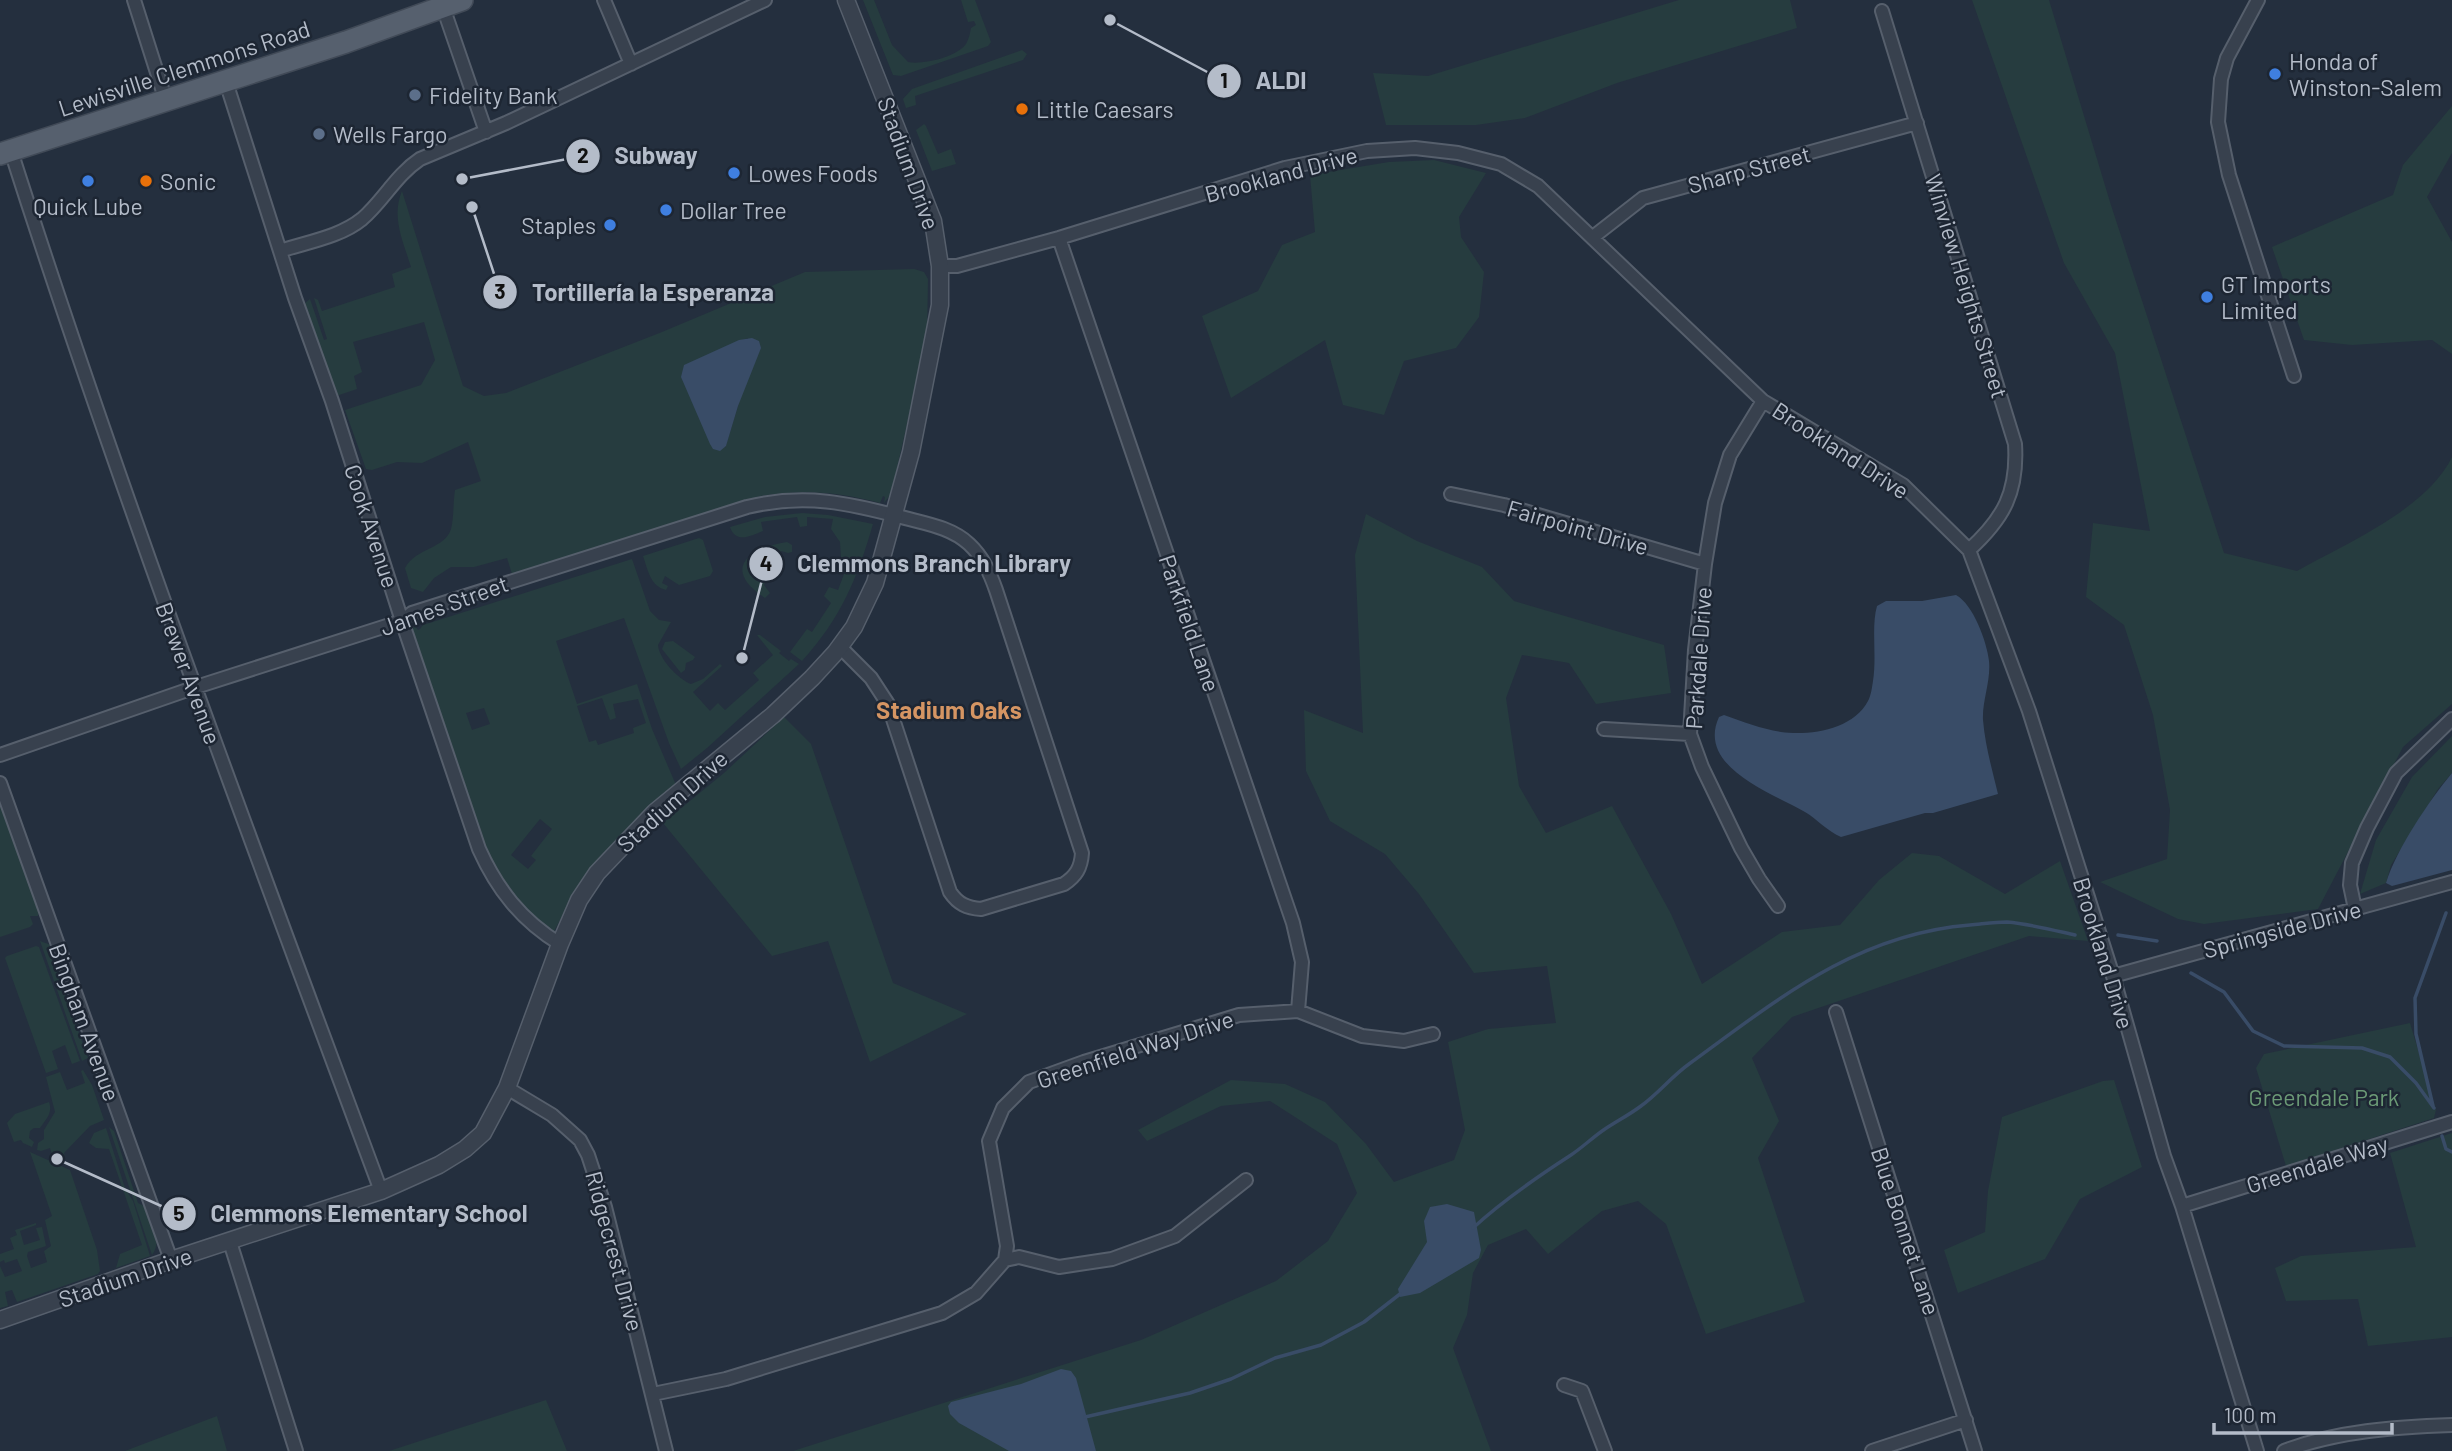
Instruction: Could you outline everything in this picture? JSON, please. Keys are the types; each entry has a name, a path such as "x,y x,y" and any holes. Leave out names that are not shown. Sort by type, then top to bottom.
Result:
{"main road":[{"name":"Lewisville Clemmons Road","path":"6,153 226,82 452,4"}],"street":[{"path":"134,0 166,101"},
{"path":"604,0 631,64"},
{"path":"280,251 354,226 410,166 420,159 486,132 765,0"},
{"name":"Stadium Drive","path":"0,1320 381,1191 439,1165 465,1149 483,1133 507,1088 560,944 588,886 628,838 664,804 773,715 840,647 864,608 895,515 911,452 940,305 940,266 933,221 846,0"},
{"path":"2258,0 2227,58 2221,79 2218,122 2229,175 2294,376"},
{"path":"452,4 486,132"},
{"name":"Winview Heights Street","path":"1882,11 2015,444 2015,478 2007,506 1969,551"},
{"name":"Cook Avenue","path":"226,82 479,849 492,877 507,899 530,923 560,944"},
{"name":"Sharp Street","path":"1593,237 1643,198 1917,123"},
{"name":"Brookland Drive","path":"940,266 957,266 1059,239 1285,168 1367,151 1415,148 1458,153 1501,164 1538,186 1763,401 1903,485 1969,551 2029,712 2113,976 2164,1156 2182,1206 2257,1451"},
{"name":"Brewer Avenue","path":"6,153 194,688 381,1191"},
{"name":"Parkfield Lane","path":"1059,239 1293,923 1302,962 1298,1011"},
{"name":"Parkdale Drive","path":"1763,401 1730,455 1720,482 1704,564 1690,734 1702,767 1741,848 1778,906"},
{"name":"Fairpoint Drive","path":"1451,494 1504,505 1704,564"},
{"name":"James Street","path":"0,755 194,688 402,621 412,613 634,542 762,503 794,499 826,500 943,528 957,535 979,555 988,569 1082,853 1081,863 1071,879 1064,884 981,909 971,908 955,899 950,892 888,705 871,678 840,647"},
{"path":"2355,909 2350,885 2352,863 2367,828 2396,774 2452,719"},
{"path":"1604,729 1690,734"},
{"name":"Bingham Avenue","path":"0,783 172,1260"},
{"name":"Springside Drive","path":"2113,976 2452,882"},
{"name":"Greenfield Way Drive","path":"1004,1260 1007,1246 989,1140 1003,1108 1029,1082 1084,1062 1239,1015 1298,1011 1363,1035 1404,1041 1433,1034"},
{"name":"Blue Bonnet Lane","path":"1836,1012 1975,1451"},
{"name":"Ridgecrest Drive","path":"507,1088 552,1115 580,1140 588,1155 605,1207 666,1451"},
{"name":"Greendale Way","path":"2182,1206 2452,1122"},
{"path":"653,1394 726,1379 942,1313 976,1293 1004,1260 1019,1257 1059,1267 1112,1259 1175,1236 1246,1180"},
{"path":"230,1242 296,1451"},
{"path":"1564,1385 1582,1391 1605,1451"},
{"path":"1872,1451 1966,1420"},
{"path":"2284,1451 2302,1444 2386,1428 2452,1425"}],"green space":[{"path":"863,0 874,0 892,45 908,62 939,59 962,49 969,38 971,28 976,25 974,21 968,22 961,0 975,0 991,42 988,46 901,76 893,75"},
{"path":"1679,0 1790,0 1797,28 1617,83 1525,118 1476,125 1386,125 1373,73 1428,76"},
{"path":"1972,0 2049,0 2110,202 2224,553 2297,571 2405,509 2440,476 2452,457 2452,704 2403,747 2318,909 2204,924 2178,919 2100,882 2167,859 2170,810 2153,715 2124,625 2086,597 2093,523 2150,531 2115,353 2064,263"},
{"path":"1022,50 1027,54 1023,60 915,96 916,105 906,108 903,99 912,89"},
{"path":"2452,106 2452,153 2427,197 2452,242 2452,354 2432,340 2352,345 2304,340 2272,247 2393,195 2403,165"},
{"path":"924,124 938,154 951,149 956,164 932,171 916,130"},
{"path":"1434,160 1486,173 1459,217 1461,237 1484,272 1479,317 1456,348 1404,361 1384,415 1343,405 1325,340 1231,398 1202,316 1258,291 1282,245 1315,232 1310,175 1389,162"},
{"path":"402,191 463,386 484,396 506,393 805,272 914,269 924,272 928,279 927,337 891,494 884,503 883,496 880,503 821,493 761,496 512,574 507,558 474,567 451,567 434,578 423,592 411,588 405,568 416,556 448,536 452,525 455,490 481,481 468,442 422,463 397,462 372,470 366,469 345,410 421,385 435,360 424,322 353,342 362,372 354,376 357,389 336,396 305,303 310,299 324,340 327,339 314,298 318,300 322,311 395,287 392,274 411,267 399,229 399,201","holes":["748,338 738,406 725,448 721,349"]},
{"path":"802,513 873,524 861,563 846,597 816,645 802,661 790,652 807,629 812,632 831,603 824,596 829,587 838,590 849,561 841,557 840,542 831,529 833,519 807,517 807,526 800,527 797,517 761,522 763,531 744,537 736,536 730,527 765,517"},
{"path":"1366,514 1417,541 1482,567 1514,601 1664,645 1671,693 1596,704 1569,663 1522,655 1506,698 1519,786 1546,833 1612,806 1671,914 1702,984 1782,932 1840,925 1879,880 1912,853 1939,856 2005,894 2060,861 2088,941 2029,936 1792,1017 1752,1058 1779,1121 1758,1158 1805,1302 1706,1334 1666,1224 1638,1201 1602,1211 1548,1254 1526,1229 1488,1245 1473,1273 1467,1315 1453,1348 1491,1451 793,1451 1141,1340 1276,1281 1328,1241 1357,1193 1337,1144 1270,1101 1221,1106 1147,1141 1138,1130 1231,1080 1285,1084 1325,1102 1366,1144 1394,1182 1454,1160 1465,1130 1448,1042 1488,1029 1556,1023 1547,966 1474,973 1419,894 1385,854 1330,821 1306,771 1304,710 1363,733 1355,555"},
{"path":"699,538 703,540 713,571 710,576 679,585 665,576 662,583 668,586 666,590 656,585 650,577 643,556"},
{"path":"787,542 792,545 792,552 781,551 764,585 770,593 765,598 744,578 742,569 745,561 761,549"},
{"path":"632,559 650,611 659,620 671,622 658,645 670,668 691,684 703,679 720,664 722,666 693,692 710,711 718,703 725,710 759,680 753,673 773,655 757,635 781,651 779,653 789,661 791,659 799,664 681,769 624,618 556,641 577,704 637,684 652,729 676,785 571,900 553,933 548,932 509,893 490,861 412,633 414,624 418,630 423,625","holes":["602,698 610,720 616,718 613,704 638,699 646,723 633,728 634,733 598,745 596,740 589,742 577,706","484,708 490,724 472,730 466,713","540,819 552,829 531,856 536,860 528,869 511,855"]},
{"path":"673,641 695,657 686,663 685,670 681,673 662,649 665,642"},
{"path":"784,717 811,744 893,983 967,1014 870,1062 828,941 772,956 663,823 724,773"},
{"path":"2452,736 2452,773 2438,789 2391,865 2386,883 2360,894 2376,840 2412,777"},
{"path":"0,800 39,908 38,916 30,916 33,924 30,927 0,937"},
{"path":"40,941 51,945 51,956 88,1058 82,1061"},
{"path":"39,947 80,1061 72,1064 65,1045 52,1051 58,1069 46,1073 5,958"},
{"name":"Greendale Park","path":"2410,1023 2436,1110 2434,1118 2286,1166 2256,1068 2264,1054"},
{"path":"83,1070 92,1085 104,1120 90,1126 64,1153 65,1158 52,1155 50,1148 37,1150 38,1143 44,1139 44,1130 55,1112 46,1077 60,1072 67,1090 85,1083 81,1071"},
{"path":"2114,1080 2142,1167 2080,1199 2045,1259 1958,1293 1944,1250 1985,1232 1988,1191 2002,1117 2103,1081"},
{"path":"49,1102 47,1119 40,1128 30,1131 29,1138 34,1142 32,1147 21,1140 14,1142 7,1123 15,1114"},
{"path":"109,1127 114,1131 138,1203 146,1207 153,1225 156,1244 152,1255"},
{"path":"106,1128 150,1256 116,1268 120,1254 142,1245 109,1149 96,1148 89,1143 94,1133"},
{"path":"2452,1133 2452,1337 2368,1346 2358,1299 2286,1301 2275,1268 2301,1256 2416,1247 2390,1153"},
{"path":"30,1152 70,1170 97,1250 100,1271 98,1274 17,1302 12,1290 5,1292 8,1306 0,1308 0,1266 5,1277 22,1271 17,1259 0,1262 0,1254 14,1249 10,1238 17,1235 15,1230 36,1223 20,1231 24,1245 40,1240 36,1228 42,1227 46,1246 28,1252 31,1268 47,1262 44,1251 51,1246 45,1220 52,1216"},
{"path":"546,1400 567,1451 389,1451"},
{"path":"217,1416 227,1451 125,1451"}],"water":[{"path":"752,338 759,341 761,348 738,406 726,446 720,451 713,449 681,377 684,365 739,340"},
{"path":"1956,595 1973,615 1988,653 1989,676 1983,720 1998,794 1841,837 1805,812 1757,787 1727,764 1718,750 1715,735 1719,717 1724,715 1767,729 1792,733 1817,732 1841,725 1861,711 1870,697 1877,606 1886,601 1922,601"},
{"path":"2452,773 2452,870 2392,886 2386,883 2414,825"},
{"path":"1447,1204 1474,1212 1481,1250 1479,1258 1420,1293 1400,1297 1398,1289 1427,1242 1424,1221 1430,1207"},
{"path":"1061,1369 1071,1371 1076,1378 1096,1451 1009,1451 959,1423 950,1414 948,1406 951,1402 1021,1384"}],"waterway":[{"path":"2433,1106 2416,1034 2415,998 2446,913"},
{"path":"1473,1228 1520,1189 1641,1106 1683,1069 1754,1017 1787,994 1854,956 1929,931 1989,923 2016,923 2075,935"},
{"path":"2118,935 2157,941"},
{"path":"2191,973 2224,992 2253,1031 2284,1046 2362,1048 2390,1057 2416,1083 2434,1108"},
{"path":"2442,1136 2446,1149 2452,1152"},
{"path":"1085,1417 1190,1393 1231,1379 1275,1358 1321,1345 1364,1322 1400,1294"}],"place":[{"name":"ALDI","path":"1110,20"},
{"name":"Honda of Winston-Salem","path":"2275,74"},
{"name":"Fidelity Bank","path":"415,95"},
{"name":"Little Caesars","path":"1022,109"},
{"name":"Wells Fargo","path":"319,134"},
{"name":"Lowes Foods","path":"734,173"},
{"name":"Subway","path":"462,179"},
{"name":"Quick Lube","path":"88,181"},
{"name":"Sonic","path":"146,181"},
{"name":"Tortillería la Esperanza","path":"472,207"},
{"name":"Dollar Tree","path":"666,210"},
{"name":"Staples","path":"610,225"},
{"name":"GT Imports Limited","path":"2207,297"},
{"name":"Clemmons Branch Library","path":"742,658"},
{"name":"Clemmons Elementary School","path":"57,1159"}],"district":[{"name":"Stadium Oaks","path":"949,709"}]}
